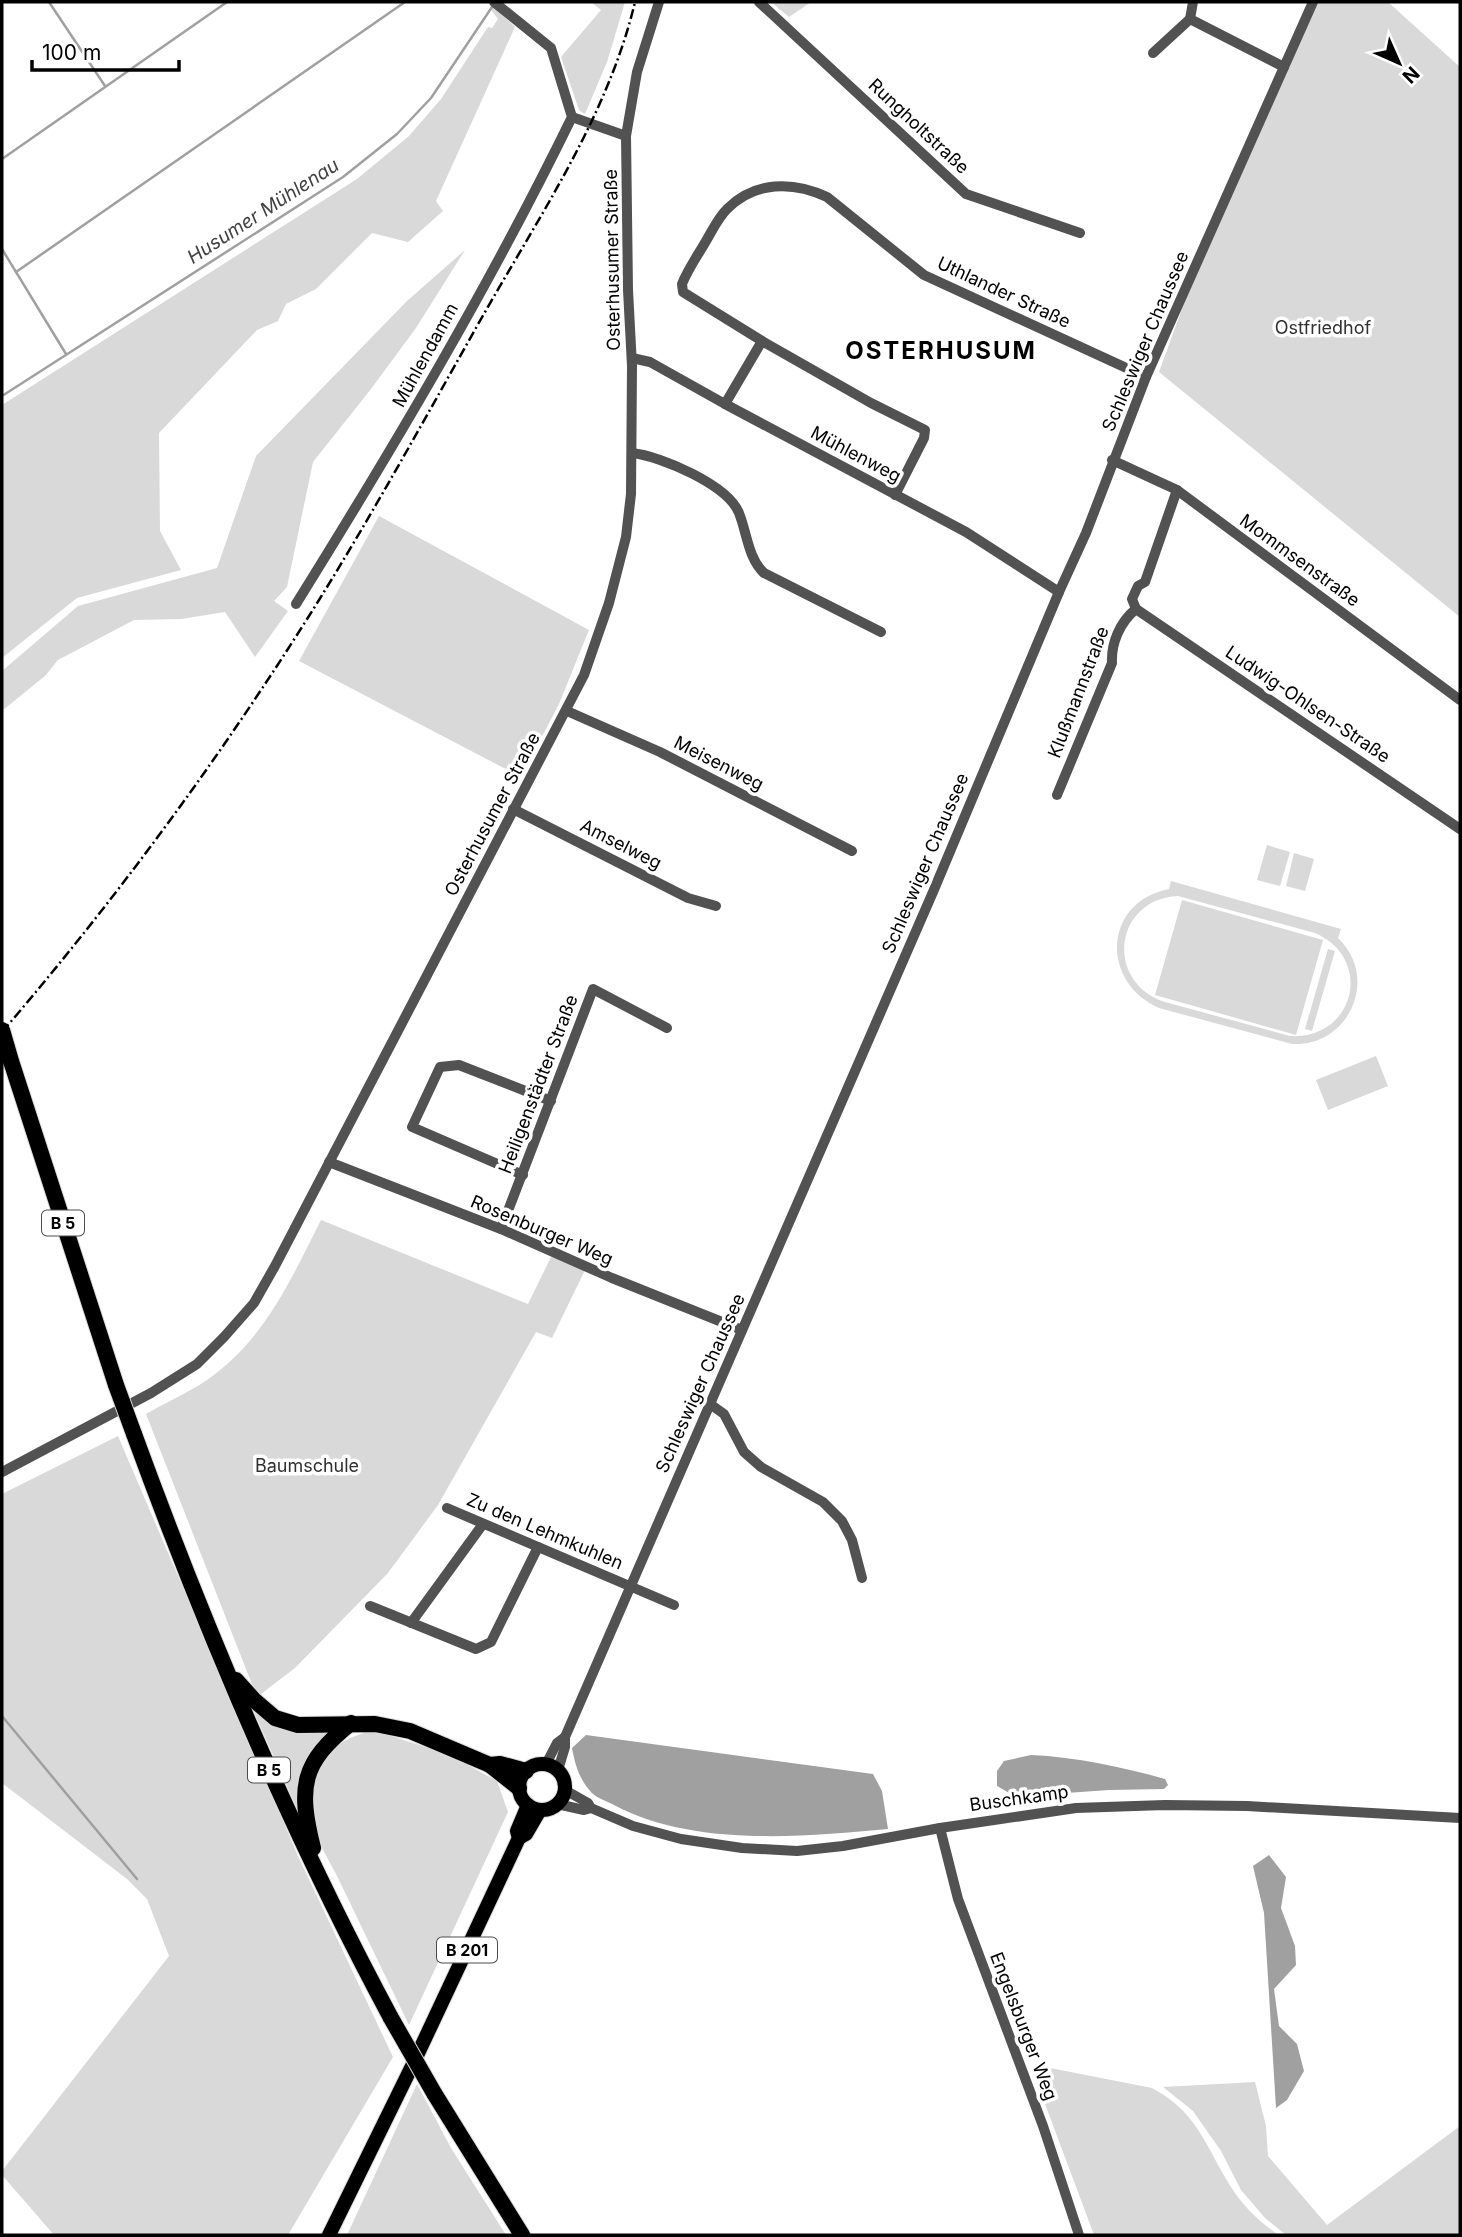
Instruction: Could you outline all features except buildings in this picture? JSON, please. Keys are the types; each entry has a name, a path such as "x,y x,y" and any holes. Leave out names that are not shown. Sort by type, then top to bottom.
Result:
{"highway":[{"name":"B 5","path":"2,1030 116,1385 221,1658 265,1764 391,2018 521,2235"},
{"path":"221,1658 238,1682 275,1718 298,1725 375,1724 410,1731 490,1765 519,1788"},
{"path":"321,1881 307,1824 306,1780 314,1759 328,1741 351,1723"},
{"path":"490,1765 500,1763 526,1770"}],"main road":[{"path":"538,1764 552,1767 565,1783 565,1790 557,1804 547,1809 534,1807 523,1800 519,1788 526,1770 538,1764"},
{"name":"B 201","path":"329,2235 430,2029 519,1838 517,1831 534,1807"}],"street":[{"name":"Osterhusumer Straße","path":"2,1472 151,1393 197,1364 254,1303 584,675 600,633 623,551 631,494 632,358 628,290 626,136 637,72 659,2"},
{"name":"Rungholtstraße","path":"759,2 966,194 1080,233"},
{"path":"1153,53 1191,19 1193,2"},
{"name":"Schleswiger Chaussee","path":"552,1767 565,1747 565,1737 933,892 1086,533 1146,377 1313,2"},
{"path":"499,5 551,48 572,117 626,136"},
{"path":"1191,19 1284,67"},
{"name":"Mühlendamm","path":"296,604 387,459 537,188 572,117"},
{"name":"Uthlander Straße","path":"762,341 683,292 682,284 720,218 732,205 762,187 795,186 811,189 827,197 924,275 1146,377"},
{"path":"725,404 762,341 871,403 925,430 924,438 895,495"},
{"name":"Mühlenweg","path":"632,358 650,362 966,532 1059,592"},
{"path":"632,453 650,456 690,474 729,498 738,511 753,558 764,573 881,632"},
{"name":"Mommsenstraße","path":"1112,460 1177,490 1460,700"},
{"name":"Klußmannstraße","path":"1057,795 1112,663 1111,650 1125,618 1136,609 1132,599 1138,586 1145,582 1177,490"},
{"name":"Ludwig-Ohlsen-Straße","path":"1136,609 1460,829"},
{"name":"Meisenweg","path":"567,711 660,752 852,852"},
{"name":"Amselweg","path":"513,809 688,898 716,906"},
{"name":"Heiligenstädter Straße","path":"500,1229 593,989 667,1028"},
{"path":"523,1175 412,1127 440,1068 458,1065 551,1101"},
{"name":"Rosenburger Weg","path":"329,1162 500,1229 742,1330"},
{"path":"710,1404 724,1415 744,1452 761,1467 822,1502 842,1521 852,1539 862,1578"},
{"name":"Zu den Lehmkuhlen","path":"447,1508 674,1605"},
{"path":"411,1623 483,1524"},
{"path":"370,1606 476,1649 491,1642 538,1547"},
{"name":"Buschkamp","path":"565,1790 588,1802 591,1808"},
{"name":"Buschkamp","path":"557,1804 584,1810 591,1808 663,1836 742,1848 796,1851 843,1846 940,1828 1076,1808 1247,1806 1460,1818"},
{"name":"Engelsburger Weg","path":"940,1828 958,1899 1043,2126 1079,2235"}],"green space":[{"path":"591,2 625,2 607,62 585,114 579,110 561,57 601,10"},
{"path":"771,2 811,2 789,17"},
{"name":"Ostfriedhof","path":"1317,2 1388,2 1460,67 1460,617 1159,372 1187,295"},
{"path":"494,6 515,27 436,201 443,211 408,242 372,233 316,289 286,304 278,321 257,330 159,433 160,531 181,570 77,598 2,658 2,405 357,179 409,136 441,99 488,27 492,28 498,19 491,10"},
{"path":"465,250 416,328 313,462 287,587 274,601 288,611 255,657 225,612 181,619 134,620 58,660 45,676 3,710 2,671 78,606 217,568 256,456 407,301"},
{"path":"379,516 589,630 559,704 521,777 299,661"},
{"path":"1267,845 1290,852 1280,886 1257,880"},
{"path":"1294,853 1314,859 1305,891 1286,886"},
{"path":"1171,881 1341,929 1338,938 1350,954 1357,972 1357,990 1352,1007 1343,1022 1329,1034 1312,1042 1292,1044 1159,1008 1140,996 1126,980 1119,962 1117,944 1121,926 1131,909 1147,897 1169,889","holes":["1178,896 1315,933 1334,945 1345,961 1350,978 1349,996 1342,1012 1329,1025 1312,1034 1290,1036 1165,1002 1145,992 1132,977 1125,960 1125,943 1130,926 1140,911 1157,901"]},
{"path":"1182,900 1323,940 1296,1035 1155,995"},
{"path":"1328,949 1335,951 1312,1031 1305,1029"},
{"path":"1376,1056 1388,1086 1328,1110 1316,1080"},
{"name":"Baumschule","path":"321,1220 528,1304 552,1255 585,1270 552,1338 536,1332 438,1505 388,1573 295,1668 257,1697 146,1414 207,1380 245,1346 287,1287"},
{"path":"118,1436 298,1856 393,2057 288,2235 54,2235 2,2175 2,2171 169,1956 147,1899 127,1879 2,1783 2,1494"},
{"path":"254,1712 274,1724 293,1730 337,1729 316,1746 305,1764 298,1811"},
{"path":"375,1731 448,1754 497,1781 508,1812 409,2025 320,1843 313,1823 312,1789 322,1762 343,1742"},
{"path":"1035,2065 1152,2088 1168,2098 1192,2122 1240,2199 1255,2216 1279,2235 1094,2235 1032,2069"},
{"path":"1255,2082 1266,2126 1268,2156 1327,2225 1460,2126 1460,2235 1286,2235 1265,2218 1241,2190 1221,2151 1193,2111 1163,2087"},
{"path":"417,2084 451,2148 506,2235 347,2235"}],"shaded area":[{"path":"586,1735 873,1774 882,1791 888,1829 820,1835 748,1836 678,1828 645,1818 599,1798 583,1782 572,1748"},
{"path":"1031,1755 1116,1767 1165,1779 1168,1785 1164,1789 1023,1796 1011,1794 997,1786 997,1771 1004,1761"},
{"path":"1269,1855 1286,1877 1281,1908 1295,1946 1296,1965 1274,1989 1279,2026 1297,2044 1304,2071 1287,2100 1276,2108 1264,1913 1253,1866"}],"waterway":[{"path":"49,2 105,86"},
{"path":"2,159 227,2"},
{"path":"16,272 405,2"},
{"name":"Husumer Mühlenau","path":"2,396 343,177 397,134 431,98 492,7"},
{"path":"2,249 66,354"},
{"path":"2,1716 137,1879"}],"railway":[{"path":"2,1032 87,929 169,822 246,712 319,600 569,165 608,85 635,2"}],"district":[{"name":"OSTERHUSUM","path":"941,350"}]}
